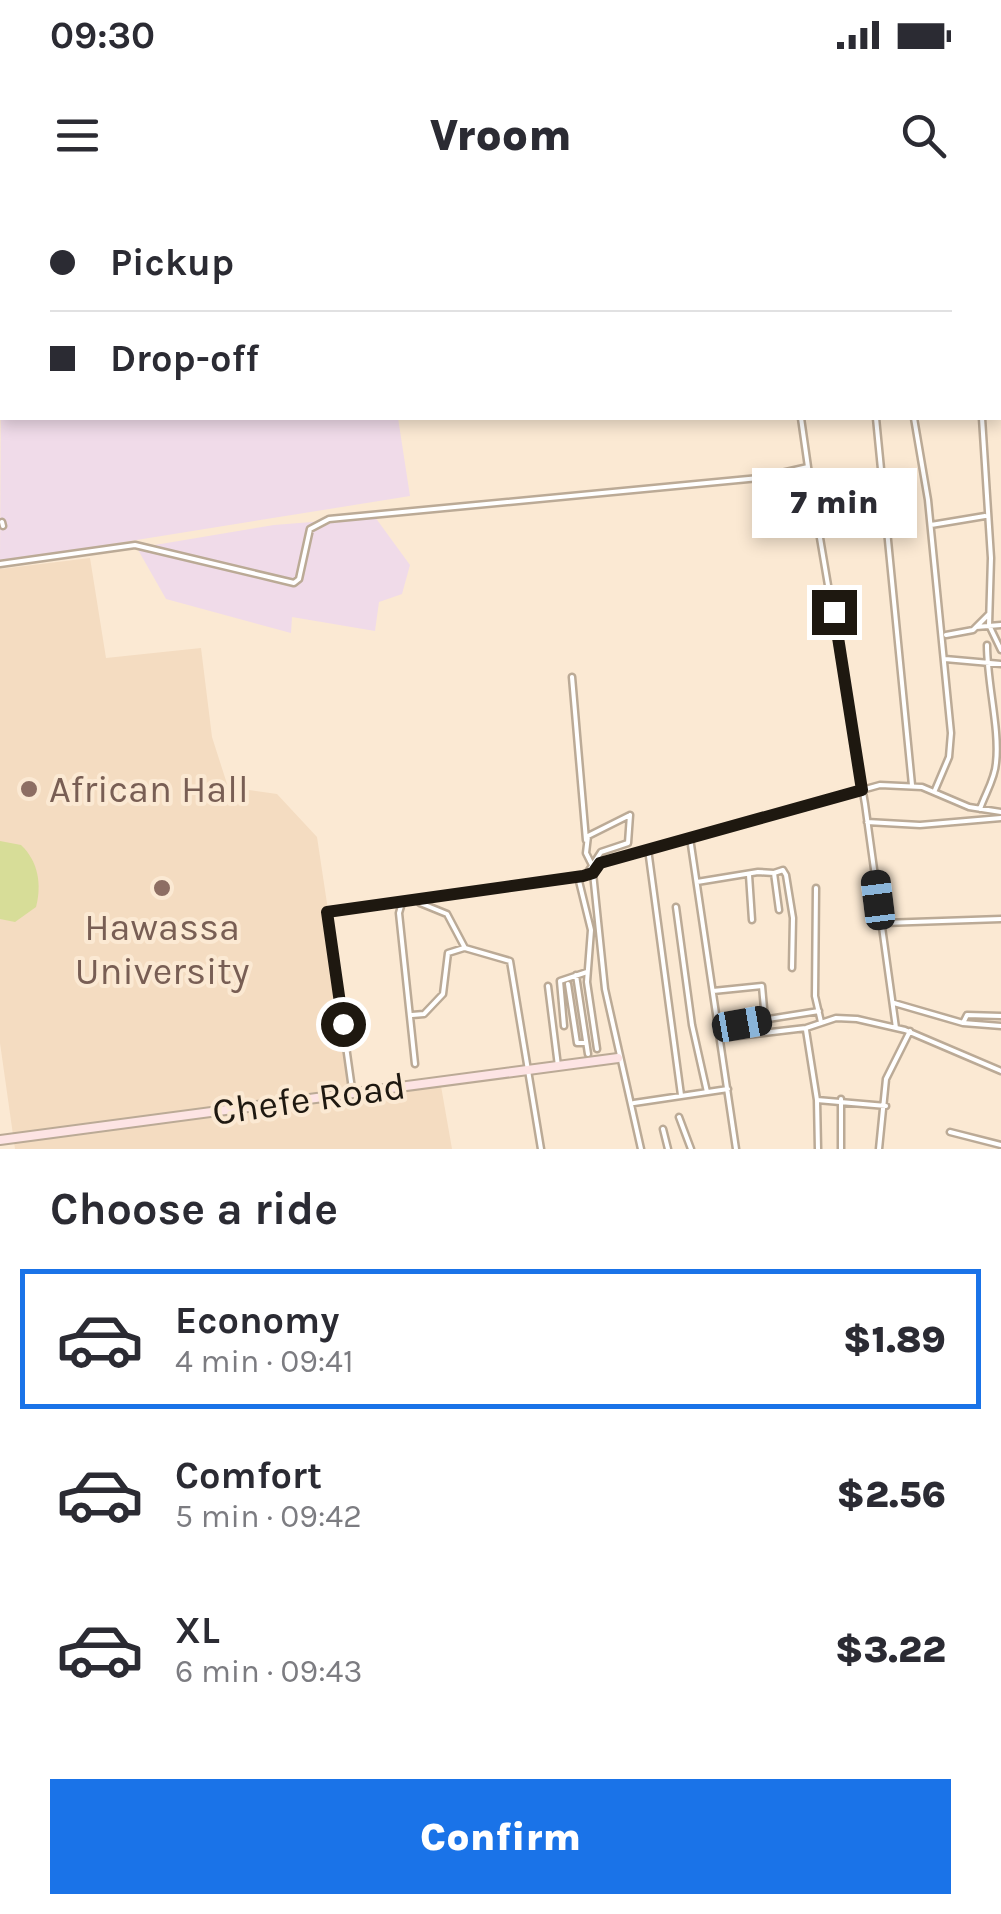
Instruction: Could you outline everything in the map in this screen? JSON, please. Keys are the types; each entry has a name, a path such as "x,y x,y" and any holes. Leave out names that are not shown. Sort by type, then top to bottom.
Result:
{"street":[{"path":"801,420 883,923 896,1028"},
{"path":"876,420 912,786"},
{"path":"914,420 943,635 950,750 935,790"},
{"path":"982,420 989,614 1001,650"},
{"path":"0,564 132,545 294,583 299,579 310,530 329,519 759,478 808,467"},
{"path":"930,525 987,515"},
{"path":"976,627 989,614"},
{"path":"943,635 1001,625"},
{"path":"980,808 996,768 998,748 987,645"},
{"path":"944,659 1001,664"},
{"path":"572,676 586,853 592,865"},
{"path":"352,1089 327,912 578,878 590,874 600,863 862,790 912,786 935,790 1001,816"},
{"path":"586,840 591,833 630,816 628,843 601,852 590,874 605,990 618,1056 634,1102 641,1149"},
{"path":"867,822 920,825 1001,816"},
{"path":"690,838 736,1149"},
{"path":"648,849 681,1095"},
{"path":"697,882 783,870 794,918 792,968"},
{"path":"774,873 779,910"},
{"path":"749,874 752,920"},
{"path":"578,878 591,930 588,992 597,1049"},
{"path":"816,888 815,980 822,1022"},
{"path":"410,902 447,914 464,948"},
{"path":"402,903 398,911 416,1064"},
{"path":"676,907 690,1012 707,1092"},
{"path":"883,923 1001,919"},
{"path":"412,1015 424,1014 442,997 448,954 464,948 510,961 541,1149"},
{"path":"564,1026 558,984 587,972"},
{"path":"576,975 588,1054"},
{"path":"568,984 577,1043 586,1043"},
{"path":"548,986 558,1064"},
{"path":"713,991 762,986 766,1032"},
{"path":"588,992 605,990"},
{"path":"894,1003 963,1023 1001,1026"},
{"path":"718,1028 819,1011"},
{"path":"963,1023 967,1015 1001,1016"},
{"path":"720,1038 806,1028 846,1018 910,1032 1001,1071"},
{"path":"806,1028 818,1100 818,1149"},
{"path":"879,1149 886,1079 910,1032"},
{"name":"Chefe Road","path":"0,1138 618,1056"},
{"name":"Chefe Road","path":"0,1138 529,1068"},
{"path":"634,1102 728,1090"},
{"path":"818,1100 886,1106"},
{"path":"840,1100 841,1149"},
{"path":"679,1117 690,1149"},
{"path":"664,1129 668,1149"},
{"path":"950,1132 1001,1145"}],"shaded area":[{"path":"1,420 398,420 410,496 0,562"},
{"path":"375,517 410,565 402,594 379,602 375,631 292,617 291,633 166,599 137,548 274,525"},
{"name":"Hawassa University","path":"90,558 106,658 201,648 212,737 228,787 277,794 317,837 356,1096 441,1086 452,1149 15,1149 0,1043 0,569"}],"green space":[{"path":"0,841 21,845 37,873 36,907 15,922 0,919"}],"place":[{"name":"African Hall","path":"29,789"},
{"name":"Hawassa University","path":"162,888"}],"route":[{"path":"343,1024 327,912 583,876 593,873 596,864 862,790 834,612"}]}
